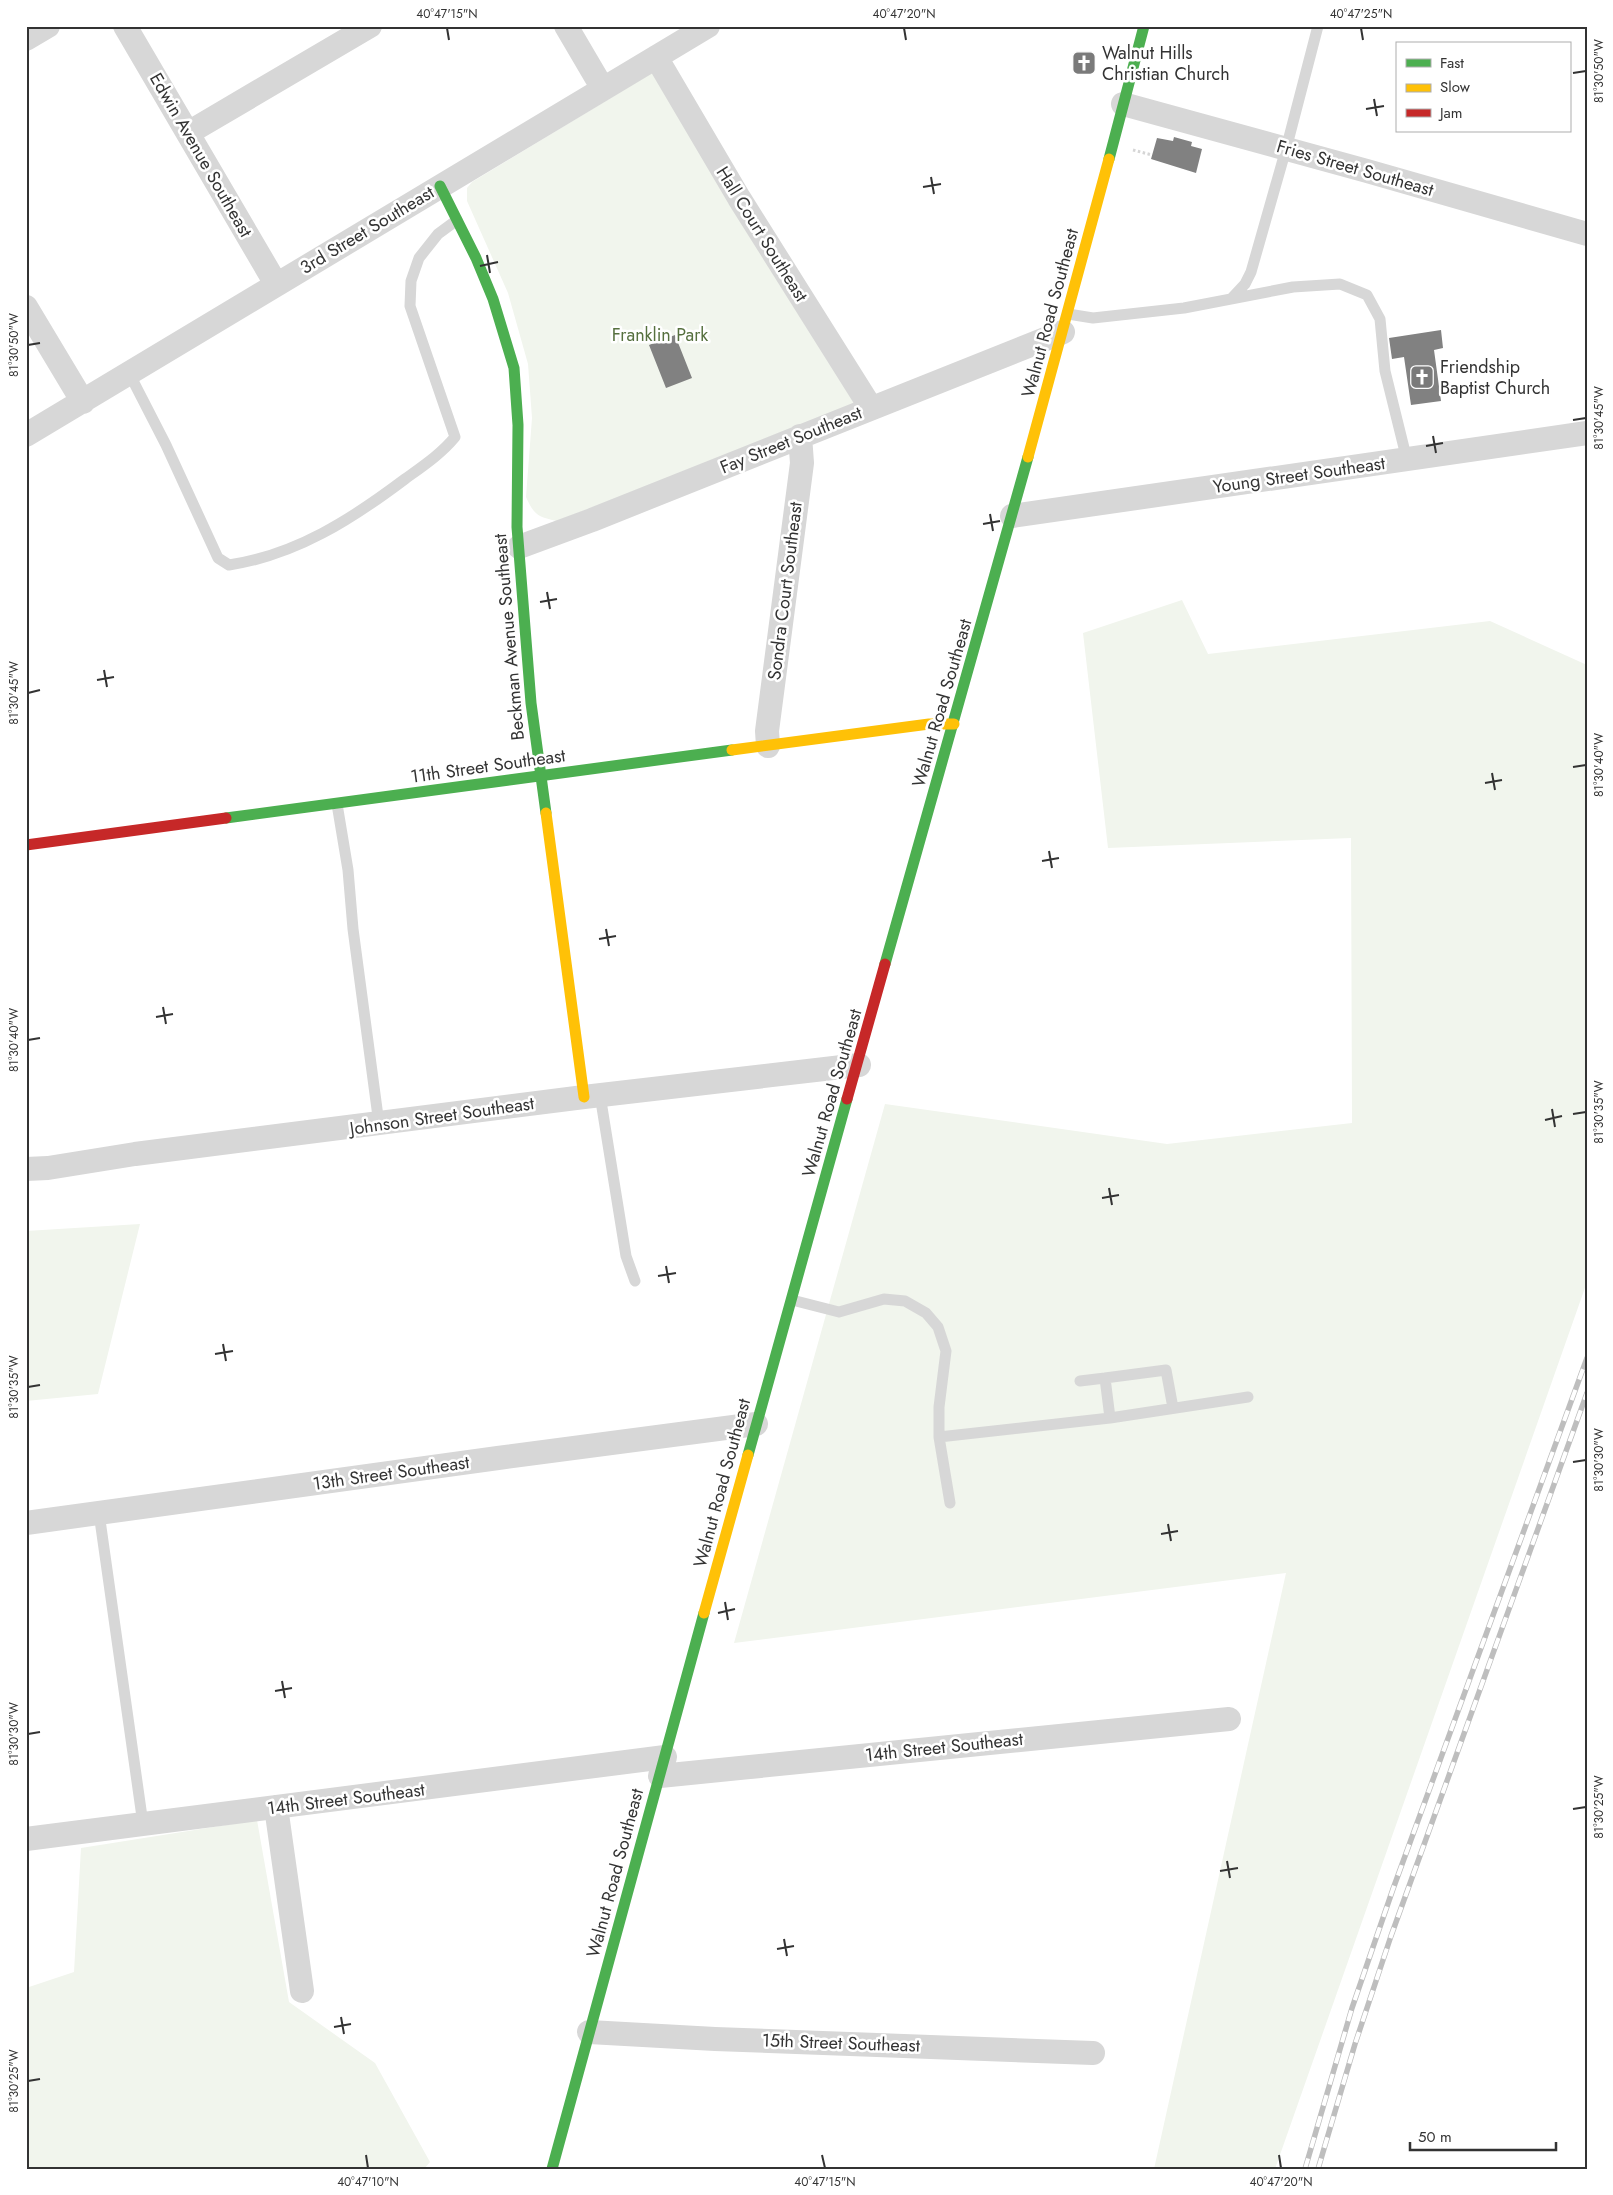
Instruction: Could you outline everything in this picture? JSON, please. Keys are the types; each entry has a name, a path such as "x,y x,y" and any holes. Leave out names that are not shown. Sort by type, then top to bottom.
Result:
{"main road":[{"name":"Walnut Road Southeast","path":"552,2169 756,1424 859,1064 1066,323 1144,26"},
{"name":"Beckman Avenue Southeast","path":"440,186 493,298 514,368 518,406 516,484 519,547 530,703 540,777 592,1096"},
{"name":"11th Street Southeast","path":"26,845 929,724 954,724"}],"street":[{"path":"26,39 48,26"},
{"name":"Edwin Avenue Southeast","path":"125,26 276,284"},
{"path":"188,133 370,26"},
{"path":"566,26 603,88"},
{"name":"3rd Street Southeast","path":"26,435 708,26"},
{"name":"Hall Court Southeast","path":"656,57 738,198 871,408"},
{"name":"Fries Street Southeast","path":"1123,104 1587,234"},
{"path":"26,307 83,402"},
{"name":"Fay Street Southeast","path":"519,547 592,520 871,408 1066,323"},
{"name":"Young Street Southeast","path":"1012,516 1587,433"},
{"name":"Sondra Court Southeast","path":"768,746 767,731 802,463 800,436"},
{"name":"Johnson Street Southeast","path":"26,1169 48,1168 135,1154 859,1064"},
{"name":"13th Street Southeast","path":"26,1523 479,1460 756,1424"},
{"name":"14th Street Southeast","path":"26,1839 276,1807 662,1766 1229,1719"},
{"path":"276,1807 302,1991"},
{"name":"15th Street Southeast","path":"589,2032 715,2039 1093,2053"}],"lane":[{"path":"1231,299 1246,284 1251,272 1318,26"},
{"path":"129,373 166,445 218,558 229,565 257,561 315,539 382,496 445,450 455,437 410,306 411,280 419,258 438,234 457,220"},
{"path":"1066,323 1092,318 1184,308 1293,288 1340,284 1367,295 1380,319 1385,371 1407,460"},
{"path":"337,804 348,870 353,929 379,1124"},
{"path":"592,1096 626,1256 635,1280"},
{"path":"792,1300 839,1312 884,1299 905,1301 926,1313 938,1327 946,1351 939,1407 940,1437 950,1503"},
{"path":"1080,1381 1166,1370 1172,1408"},
{"path":"1105,1378 1110,1418"},
{"path":"940,1437 1110,1418 1248,1397"},
{"path":"100,1513 143,1824"}],"path":[{"path":"1137,151 1152,155"}],"green space":[{"name":"Franklin Park","path":"655,71 860,404 557,521 551,520 537,514 526,497 532,418 528,364 508,293 467,201 467,188 472,182"},
{"path":"1182,600 1208,654 1490,621 1587,665 1587,1282 1275,2169 1154,2169 1286,1573 734,1643 885,1104 1167,1144 1352,1123 1351,838 1108,848 1083,633"},
{"path":"140,1224 98,1394 26,1401 26,1231"},
{"path":"257,1820 289,2002 375,2063 430,2162 424,2169 26,2169 26,1988 74,1972 81,1848"}],"building":[{"path":"1174,137 1192,142 1191,146 1202,149 1196,173 1151,159 1157,138 1173,141"},
{"name":"Friendship Baptist Church","path":"1441,330 1443,348 1434,350 1441,401 1411,405 1404,357 1392,359 1389,338"},
{"path":"675,335 692,378 666,388 649,345"}],"railway":[{"path":"1305,2169 1352,2008 1393,1889 1587,1358"},
{"path":"1318,2169 1355,2044 1391,1936 1587,1393"}],"traffic: fast":[{"path":"1109,159 1144,26"},
{"path":"440,186 476,258 493,299 514,368 518,425 517,527 531,703 546,813"},
{"path":"885,964 1028,457"},
{"path":"226,818 732,750"},
{"path":"748,1455 847,1099"},
{"path":"552,2169 704,1613"}],"traffic: slow":[{"path":"1028,457 1109,159"},
{"path":"732,750 929,724 954,724"},
{"path":"546,813 584,1097"},
{"path":"704,1613 748,1455"}],"traffic: jam":[{"path":"26,845 226,818"},
{"path":"847,1099 885,964"}],"place":[{"name":"Walnut Hills Christian Church","path":"1084,63"},
{"name":"Friendship Baptist Church","path":"1422,377"}]}
